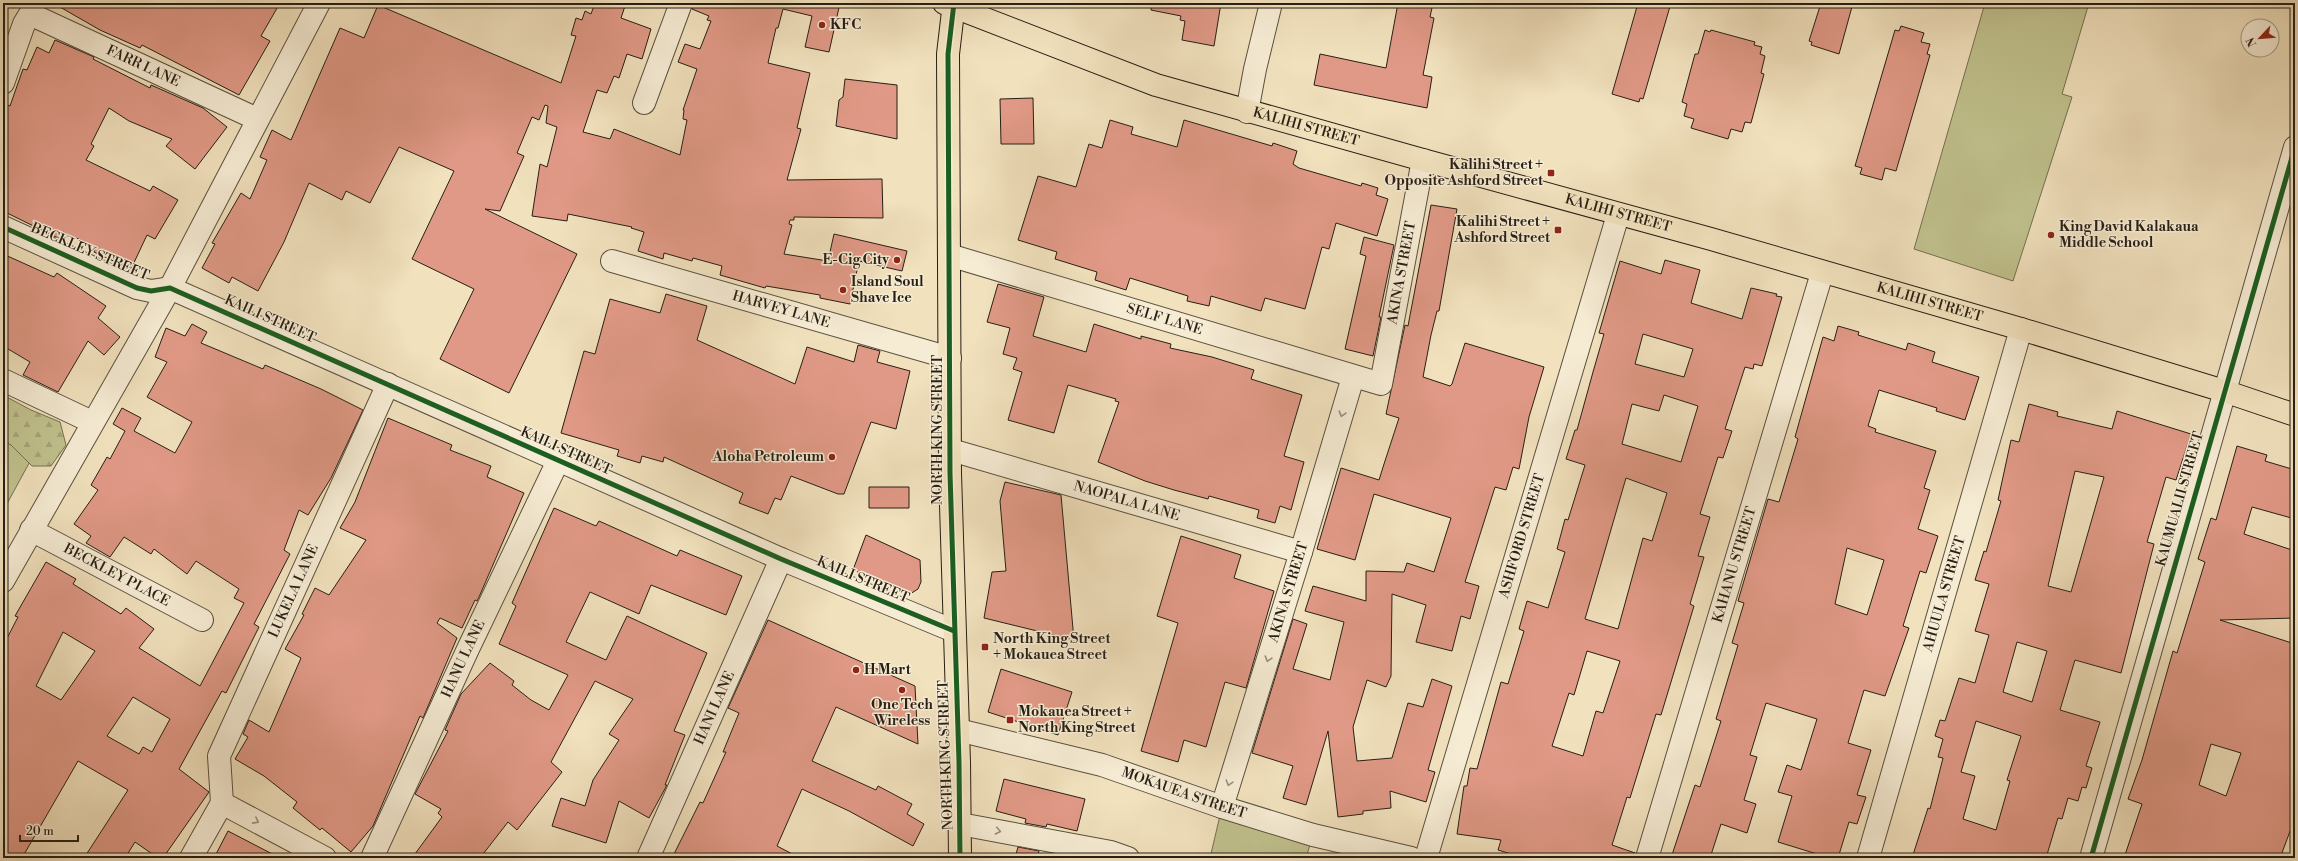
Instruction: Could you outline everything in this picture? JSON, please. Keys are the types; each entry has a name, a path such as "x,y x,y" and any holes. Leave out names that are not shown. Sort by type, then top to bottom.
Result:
{"main road":[{"name":"KALIHI STREET","path":"951,5 1156,85 1247,112 1711,239 1822,273 2021,329 2224,391 2295,415"},
{"name":"NORTH KING STREET","path":"951,5 948,54 950,358 954,631 958,730 960,858"}],"street":[{"path":"3,581 92,422 170,288 318,3"},
{"path":"644,103 680,3"},
{"path":"1247,112 1255,69 1271,3"},
{"name":"FARR LANE","path":"3,83 24,24 30,14 257,119"},
{"name":"KAUMUALII STREET","path":"2091,858 2295,147"},
{"name":"AKINA STREET","path":"1381,384 1423,160"},
{"name":"ASHFORD STREET","path":"1426,858 1618,214"},
{"name":"BECKLEY STREET","path":"3,226 137,288 151,291 170,288"},
{"name":"SELF LANE","path":"949,255 1353,377 1381,384"},
{"name":"HARVEY LANE","path":"612,261 950,358"},
{"name":"KAHANU STREET","path":"1647,858 1822,273"},
{"name":"KAILI STREET","path":"170,288 781,559 954,631"},
{"name":"AHUULA STREET","path":"1868,858 2021,329"},
{"name":"AKINA STREET","path":"1222,807 1301,552 1353,377"},
{"path":"3,380 92,422"},
{"name":"LUKELA LANE","path":"222,803 219,756 388,384"},
{"name":"NAOPALA LANE","path":"951,450 1301,552"},
{"name":"HANU LANE","path":"372,858 468,649 558,461"},
{"name":"BECKLEY PLACE","path":"32,530 202,620"},
{"name":"HANI LANE","path":"648,858 781,559"},
{"name":"MOKAUEA STREET","path":"958,730 1102,765 1222,807 1313,835 1411,858"},
{"path":"191,858 222,803 325,858"},
{"path":"960,824 1116,856"}],"green space":[{"path":"1985,3 2089,3 2062,94 2072,97 2013,281 1914,249"},
{"path":"3,395 31,410 60,422 66,445 51,466 32,466 11,445 3,441"},
{"path":"3,439 33,456 3,511"},
{"path":"1222,807 1313,835 1306,858 1210,858"}],"building":[{"path":"53,3 280,3 261,36 270,41 239,95 142,45 140,48 100,30"},
{"path":"595,3 626,3 621,18 651,29 642,59 627,54 619,78 614,76 607,93 597,90 583,132 610,139 614,129 680,155 687,120 683,119 683,110 697,69 678,62 685,44 700,49 711,21 707,20 709,16 692,9 693,3 840,3 829,52 805,47 812,16 783,9 778,28 776,28 768,63 810,73 797,128 801,129 787,180 882,179 883,218 794,217 794,220 790,220 789,224 792,225 784,254 828,261 834,234 907,251 902,271 859,261 850,304 820,298 820,295 766,286 765,288 720,275 722,266 693,258 692,261 664,253 663,259 638,251 644,232 631,228 632,227 568,214 567,221 532,216 540,164 547,167 557,127 546,123 548,106 545,105 539,120 532,117 517,153 524,156 500,211 485,209 577,254 509,393 440,359 474,289 412,259 454,171 399,147 370,203 346,191 342,200 309,183 284,242 258,291 232,277 229,283 202,268 215,244 212,243 241,193 250,199 267,160 260,157 272,130 291,140 340,28 364,38 378,5 561,83 576,36 571,35 576,18 582,20 585,11 591,14"},
{"path":"1152,3 1221,3 1214,46 1182,40 1185,21 1180,20 1181,16 1151,10"},
{"path":"1398,3 1433,3 1430,17 1434,18 1423,75 1432,77 1427,108 1314,85 1320,54 1386,68"},
{"path":"1638,3 1671,3 1643,99 1640,98 1639,102 1612,94"},
{"path":"1821,3 1853,3 1839,54 1811,45 1812,42 1809,41"},
{"path":"1901,26 1924,33 1921,42 1930,44 1927,54 1930,55 1896,171 1885,168 1882,180 1860,174 1862,168 1855,166 1895,30 1899,31"},
{"path":"1705,30 1710,32 1711,30 1755,42 1754,45 1762,47 1760,54 1765,56 1761,73 1764,74 1751,123 1745,122 1742,132 1731,129 1728,139 1691,128 1694,119 1684,116 1687,104 1682,102 1695,54 1698,54"},
{"path":"55,40 94,57 93,59 150,88 151,85 203,108 227,127 195,169 166,146 172,139 129,121 109,108 91,144 94,146 86,160 150,191 153,186 178,200 155,239 147,235 131,269 94,252 96,247 63,232 60,239 3,211 3,103 10,106 23,69 27,70 37,47 49,53"},
{"path":"845,79 897,85 897,139 836,126 839,100 843,97"},
{"path":"1033,98 1034,144 1001,144 1000,99"},
{"path":"1110,120 1133,127 1131,134 1177,147 1184,120 1272,146 1273,143 1297,151 1293,164 1299,168 1361,186 1362,183 1378,188 1376,195 1388,199 1377,236 1336,223 1329,249 1322,247 1305,309 1265,298 1261,311 1211,296 1209,306 1187,301 1188,296 1130,278 1126,290 1095,280 1097,272 1055,259 1057,252 1018,240 1038,176 1076,187 1089,144 1102,148"},
{"path":"1431,205 1457,209 1439,311 1437,311 1431,335 1423,377 1450,386 1452,384 1465,343 1544,367 1529,417 1519,469 1513,467 1506,490 1495,487 1465,582 1479,586 1470,619 1461,616 1452,651 1416,642 1426,605 1392,594 1391,676 1386,687 1367,680 1353,727 1357,761 1392,758 1408,703 1423,707 1432,679 1452,686 1428,770 1435,772 1426,802 1390,791 1391,808 1363,811 1363,814 1338,817 1328,731 1306,805 1283,798 1293,766 1252,753 1293,619 1307,624 1293,669 1330,680 1344,622 1305,611 1313,586 1366,601 1366,571 1404,572 1407,563 1434,572 1451,518 1374,494 1355,560 1317,549 1341,468 1379,480 1399,418 1386,414 1405,325 1408,326"},
{"path":"1364,237 1394,245 1379,317 1381,317 1373,356 1345,349 1366,256 1360,254"},
{"path":"3,254 54,277 57,273 106,306 98,318 120,337 104,355 88,341 58,392 23,375 30,362 3,346"},
{"path":"1665,260 1700,270 1691,303 1742,319 1751,288 1777,294 1776,296 1782,297 1762,366 1754,364 1753,369 1745,367 1725,429 1732,431 1723,458 1718,457 1700,514 1710,517 1698,556 1704,557 1690,604 1694,606 1661,715 1656,714 1630,798 1627,797 1612,845 1635,853 1635,858 1524,858 1498,850 1501,840 1457,834 1464,786 1467,786 1470,768 1477,769 1501,682 1508,684 1524,631 1519,629 1527,601 1548,608 1565,552 1557,549 1565,519 1568,520 1585,465 1566,459 1575,430 1577,430 1604,334 1599,333 1620,261 1661,274","holes":["1643,334 1693,349 1684,377 1635,364","1664,395 1698,406 1681,462 1622,444 1632,404 1659,411","1626,478 1667,493 1652,541 1643,538 1618,629 1585,619","1587,651 1620,661 1603,713 1596,711 1583,756 1552,746 1569,693 1574,695"]},
{"path":"998,284 1044,297 1033,336 1086,352 1094,324 1141,339 1141,336 1171,344 1170,348 1212,357 1254,370 1251,379 1302,395 1284,456 1304,462 1291,510 1280,506 1275,523 1257,518 1259,510 1209,496 1208,499 1174,490 1145,481 1098,462 1119,402 1115,401 1116,399 1068,385 1054,433 1008,420 1022,372 1013,369 1017,358 1003,354 1010,328 987,322"},
{"path":"666,294 707,306 697,340 795,384 807,347 854,362 858,345 880,351 877,362 910,371 896,429 871,422 844,494 838,494 791,476 781,500 775,498 768,514 739,503 743,493 664,457 663,462 642,456 640,463 617,456 619,450 561,433 584,351 595,354 610,299 660,313"},
{"path":"192,324 207,332 201,343 263,369 265,365 321,389 363,410 331,478 308,515 299,510 284,550 290,554 254,624 259,627 226,693 222,691 179,769 209,792 163,858 158,858 135,842 125,858 84,858 128,790 78,761 22,858 3,858 3,646 18,617 15,616 46,562 76,579 73,584 121,614 126,608 154,629 139,648 200,686 244,603 234,598 239,589 196,561 187,574 154,549 151,554 124,537 110,557 86,543 91,536 74,524 98,490 91,485 107,457 110,459 125,431 113,424 122,408 141,418 134,431 175,453 192,422 147,397 167,362 155,357 166,328 185,336","holes":["63,632 95,651 61,700 36,686","133,697 170,719 152,752 143,747 139,754 107,736"]},
{"path":"1838,326 1859,332 1858,335 1906,350 1908,343 1935,352 1932,362 1979,377 1965,420 1936,411 1937,408 1879,390 1868,426 1876,429 1875,432 1936,451 1924,488 1930,490 1918,529 1938,536 1926,573 1920,571 1903,626 1909,628 1885,696 1864,690 1848,743 1871,750 1857,795 1866,797 1857,824 1849,822 1838,858 1830,858 1778,842 1792,796 1778,792 1787,765 1801,770 1817,719 1766,703 1750,755 1757,757 1744,800 1756,804 1747,833 1721,824 1710,858 1671,858 1695,785 1700,787 1721,721 1716,719 1738,645 1732,643 1744,603 1738,601 1768,499 1779,502 1798,439 1795,437 1823,337 1834,341","holes":["1847,548 1884,560 1867,615 1835,604"]},
{"path":"2029,404 2058,412 2057,416 2112,429 2117,411 2191,434 2176,480 2166,477 2147,542 2154,544 2121,673 2075,660 2060,710 2100,722 2086,766 2092,768 2086,788 2082,787 2078,801 2068,798 2062,819 2058,818 2046,858 1912,858 1928,808 1930,809 1943,758 1938,757 1943,739 1935,736 1940,720 1945,721 1959,678 1975,683 1989,635 1975,631 1989,584 1975,580 1984,551 1986,552 2001,501 1998,500 2011,440 2019,442","holes":["2075,471 2104,477 2071,592 2048,586","2017,642 2047,651 2032,702 2003,692","1976,721 2021,736 2007,780 2010,781 1996,830 1963,819 1975,776 1961,772"]},
{"path":"388,418 452,445 450,450 491,466 487,477 524,493 479,597 477,601 475,600 462,628 440,618 437,623 457,638 423,718 420,716 373,826 351,852 322,828 320,830 293,808 297,802 264,776 235,759 248,737 243,734 249,720 269,732 301,658 285,649 304,615 302,614 315,588 329,595 366,540 340,528 355,502"},
{"path":"2237,446 2267,455 2265,461 2295,470 2295,519 2252,507 2244,534 2295,551 2295,618 2220,620 2295,644 2295,818 2280,858 2124,858 2142,804 2128,799 2142,760 2173,651 2177,653 2205,562 2198,559 2211,518 2216,520","holes":["2211,744 2241,753 2226,796 2199,785"]},
{"path":"1005,482 1061,495 1074,640 984,618 992,572 1006,571 1000,501"},
{"path":"869,487 909,487 909,508 869,508"},
{"path":"554,508 596,526 599,521 677,556 680,550 742,576 726,615 651,585 639,614 590,592 566,642 606,660 627,616 707,653 674,731 685,735 665,785 667,785 649,818 619,801 606,843 552,826 561,798 585,806 593,780 619,740 609,734 633,699 595,681 551,762 562,772 517,830 508,822 480,858 412,858 442,817 438,813 441,809 415,794 448,731 445,730 461,694 490,663 514,681 512,685 531,700 549,710 568,675 499,644 516,606 512,603"},
{"path":"866,535 920,560 921,582 918,589 910,594 853,570"},
{"path":"1181,536 1241,555 1234,578 1274,591 1246,688 1225,682 1206,747 1184,740 1178,762 1141,751 1178,623 1157,616"},
{"path":"768,620 915,686 918,744 836,707 812,761 876,790 878,786 912,804 907,814 924,824 913,846 849,811 802,789 777,846 800,858 672,858 700,802 703,803 726,752 723,752 739,713 728,708"},
{"path":"1001,669 1072,692 1058,735 988,712"},
{"path":"1004,779 1085,799 1077,831 1047,824 1046,827 1025,823 1026,819 996,811"},
{"path":"228,831 280,858 214,858"},
{"path":"1018,847 1039,851 1037,858 1015,858"}],"cycle path":[{"path":"954,3 948,54 950,473 959,762 960,858"},
{"path":"2091,858 2295,147"},
{"path":"3,227 137,288 151,291 170,288 781,559 954,631"}],"place":[{"name":"KFC","path":"822,25"},
{"name":"Kalihi Street + Opposite Ashford Street","path":"1551,173"},
{"name":"Kalihi Street + Ashford Street","path":"1558,230"},
{"name":"King David Kalakaua Middle School","path":"2051,235"},
{"name":"E-Cig City","path":"897,260"},
{"name":"Island Soul Shave Ice","path":"843,290"},
{"name":"Aloha Petroleum","path":"832,457"},
{"name":"North King Street + Mokauea Street","path":"985,647"},
{"name":"H Mart","path":"856,670"},
{"name":"One Tech Wireless","path":"902,690"},
{"name":"Mokauea Street + North King Street","path":"1010,720"}]}
